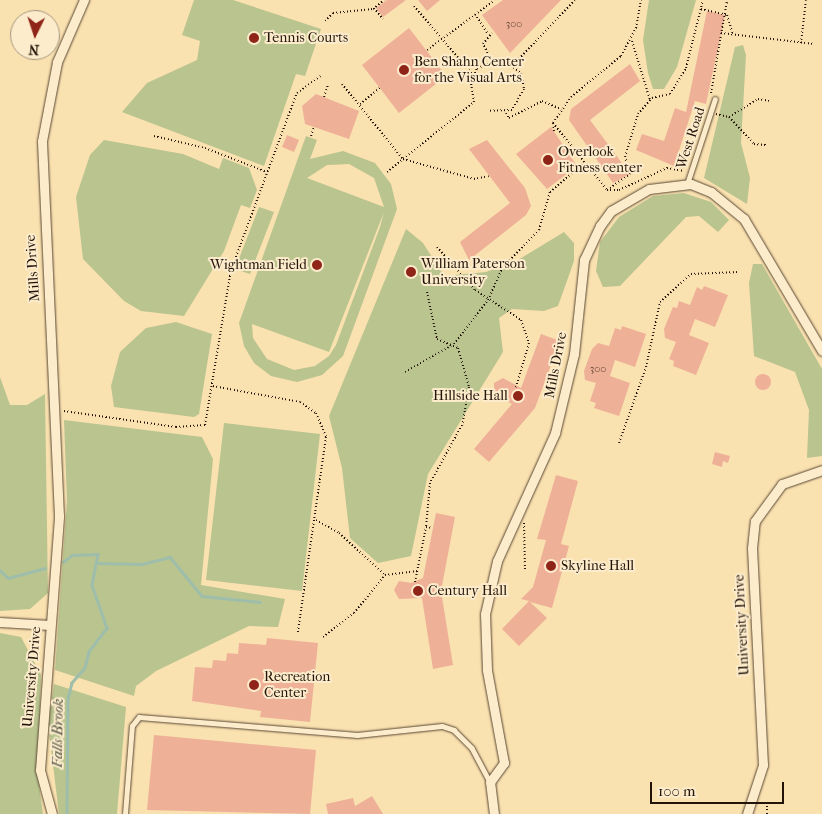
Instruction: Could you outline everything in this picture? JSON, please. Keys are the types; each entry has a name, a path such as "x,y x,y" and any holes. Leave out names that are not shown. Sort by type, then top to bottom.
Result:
{"street":[{"name":"Mills Drive","path":"57,541 56,410 42,141 58,62 84,0"},
{"name":"Mills Drive","path":"490,782 504,763 487,670 485,614 498,561 555,432 564,400 590,240 611,211 631,197 649,189 687,184 711,192 744,218 822,351"},
{"name":"University Drive","path":"747,814 763,765 752,548 755,521 782,484 822,470"},
{"name":"University Drive","path":"52,814 40,763 57,541"},
{"path":"0,622 50,625"},
{"path":"490,782 494,814"}],"lane":[{"name":"West Road","path":"687,184 715,99"},
{"path":"125,814 132,726 139,717 357,735 442,726 454,730 472,748 490,782"}],"path":[{"path":"326,21 327,15 344,9 374,8 384,0"},
{"path":"427,50 495,0"},
{"path":"514,64 575,0"},
{"path":"554,131 552,123 570,97 621,56 631,39 642,0"},
{"path":"607,190 630,174 625,156 638,114 650,100 670,94 686,68 703,0"},
{"path":"715,99 711,91 727,15 727,0"},
{"path":"801,43 806,0"},
{"path":"387,172 474,102 473,74 441,40 414,6"},
{"path":"374,8 383,19"},
{"path":"701,9 727,15"},
{"path":"474,14 488,34"},
{"path":"727,15 733,35"},
{"path":"492,33 488,34 483,44 492,60"},
{"path":"722,33 814,44"},
{"path":"631,39 650,100"},
{"path":"473,74 492,60 514,64"},
{"path":"488,111 506,112 517,105 524,90 514,64"},
{"path":"56,410 194,428 204,425 213,386 231,270 297,93 320,76"},
{"path":"342,84 403,159 474,179 489,176"},
{"path":"324,98 328,85"},
{"path":"360,104 380,88"},
{"path":"729,117 758,99 770,101"},
{"path":"506,112 509,118 542,101 562,109"},
{"path":"718,114 729,117 754,144 766,145"},
{"path":"552,123 607,190 619,190 667,168 691,172"},
{"path":"312,136 314,127"},
{"path":"154,136 205,148 267,172"},
{"path":"405,372 454,344 488,300 502,268 539,230 550,192 584,163"},
{"path":"437,247 488,300 521,320 529,343 516,387"},
{"path":"619,443 646,367 660,302 691,274 739,272"},
{"path":"415,582 426,527 430,483 462,424 468,402 465,362 454,344 437,339 427,292"},
{"path":"213,386 300,402 316,412 326,437 306,592 299,606 298,632"},
{"path":"523,505 525,569"},
{"path":"316,520 339,533 385,575"},
{"path":"426,527 433,528"},
{"path":"323,637 354,613 385,575 418,571"},
{"path":"767,804 767,814"}],"green space":[{"path":"194,0 233,0 321,29 305,76 296,74 264,166 122,112 147,83 197,60 200,41 182,35"},
{"path":"649,0 696,0 677,67 664,89 653,89 648,73 643,40"},
{"path":"743,45 746,55 741,143 750,178 747,204 704,178 735,47"},
{"name":"Wightman Field","path":"306,136 317,140 310,159 343,151 375,163 391,184 397,209 343,356 322,375 297,382 271,376 254,363 244,346 239,323","holes":["349,164 374,178 384,207 307,178 327,165","384,212 336,345 329,356 315,366 294,370 267,359 253,338 252,324 329,352"]},
{"path":"104,140 183,154 219,169 223,158 249,168 257,190 250,208 241,205 224,251 184,316 141,311 124,301 83,259 76,197 90,155"},
{"path":"684,193 711,202 729,220 718,232 699,216 686,217 620,286 603,287 596,271 600,242 619,217 653,196"},
{"path":"259,207 274,212 250,274 235,269"},
{"path":"406,229 423,243 444,276 486,272 518,260 564,232 574,243 574,261 558,306 544,311 512,309 499,318 503,352 428,474 411,556 378,563 350,538 342,468 329,416"},
{"path":"753,264 762,264 822,369 822,456 807,458 809,410 795,372 754,356 749,283"},
{"path":"176,322 212,334 199,414 194,417 114,407 111,386 120,352 146,328"},
{"path":"0,377 10,405 27,405 45,394 48,593 30,609 0,611"},
{"path":"64,420 202,437 213,459 201,585 285,599 278,627 249,626 156,671 136,686 134,696 55,670 67,501"},
{"path":"224,423 320,434 302,591 206,580"},
{"path":"0,633 21,637 41,675 38,777 43,814 0,814"},
{"path":"54,684 126,707 117,814 59,814 48,724"}],"building":[{"path":"387,0 406,0 383,17 376,8"},
{"path":"418,0 440,0 427,11"},
{"path":"503,0 561,0 510,53 482,15"},
{"path":"707,11 725,15 706,104 695,101 674,166 636,150 642,134 664,141 675,108 686,112"},
{"name":"Ben Shahn Center for the Visual Arts","path":"409,28 446,76 399,113 362,65"},
{"path":"630,64 640,81 590,120 630,174 613,183 569,120 571,109"},
{"path":"316,94 359,111 349,139 305,124 302,106"},
{"path":"551,127 577,166 547,189 516,154"},
{"path":"287,135 299,140 294,152 282,147"},
{"path":"487,140 525,188 531,206 526,215 469,260 460,242 510,203 469,149"},
{"path":"704,286 728,295 715,327 695,319 689,335 709,343 696,375 673,366 674,361 669,359 676,342 665,338 664,329 673,307 677,308 679,301 690,305 697,287 702,290"},
{"path":"622,326 646,334 635,367 615,360 610,376 630,383 619,416 594,408 596,403 590,401 596,383 585,380 584,371 592,349 598,343 609,346 615,328 621,330"},
{"name":"Hillside Hall","path":"541,334 560,341 535,408 489,462 474,449 512,404 494,394 494,383 503,378 521,388"},
{"path":"760,374 766,374 771,379 769,388 760,390 755,385 755,379"},
{"path":"715,452 730,456 728,463 723,461 722,467 712,464"},
{"name":"Skyline Hall","path":"556,475 578,481 561,544 569,546 552,608 530,602 547,618 519,646 502,629 529,601 521,599 533,587 546,540 537,539"},
{"name":"Century Hall","path":"436,513 455,517 441,591 453,665 433,669 422,598 399,599 394,590 399,581 411,583 423,578"},
{"name":"Recreation Center","path":"267,638 318,643 310,722 260,717 261,711 192,701 195,667 212,668 213,660 226,661 227,653 238,654 239,643 266,645"},
{"path":"154,735 316,750 310,814 147,810"},
{"path":"372,796 383,814 328,814 326,804 353,798 355,806"}],"waterway":[{"name":"Falls Brook","path":"63,562 72,555 98,554 92,585 107,628 89,652 85,668 72,683 68,699 67,814"},
{"path":"96,563 142,564 170,557 202,596 260,602"},
{"name":"Falls Brook","path":"0,570 8,578 45,568"}],"place":[{"name":"Tennis Courts","path":"254,38"},
{"name":"Ben Shahn Center for the Visual Arts","path":"404,70"},
{"name":"Overlook Fitness center","path":"548,160"},
{"name":"Wightman Field","path":"317,265"},
{"name":"William Paterson University","path":"411,272"},
{"name":"Hillside Hall","path":"518,396"},
{"name":"Skyline Hall","path":"551,566"},
{"name":"Century Hall","path":"418,591"},
{"name":"Recreation Center","path":"254,685"}]}
